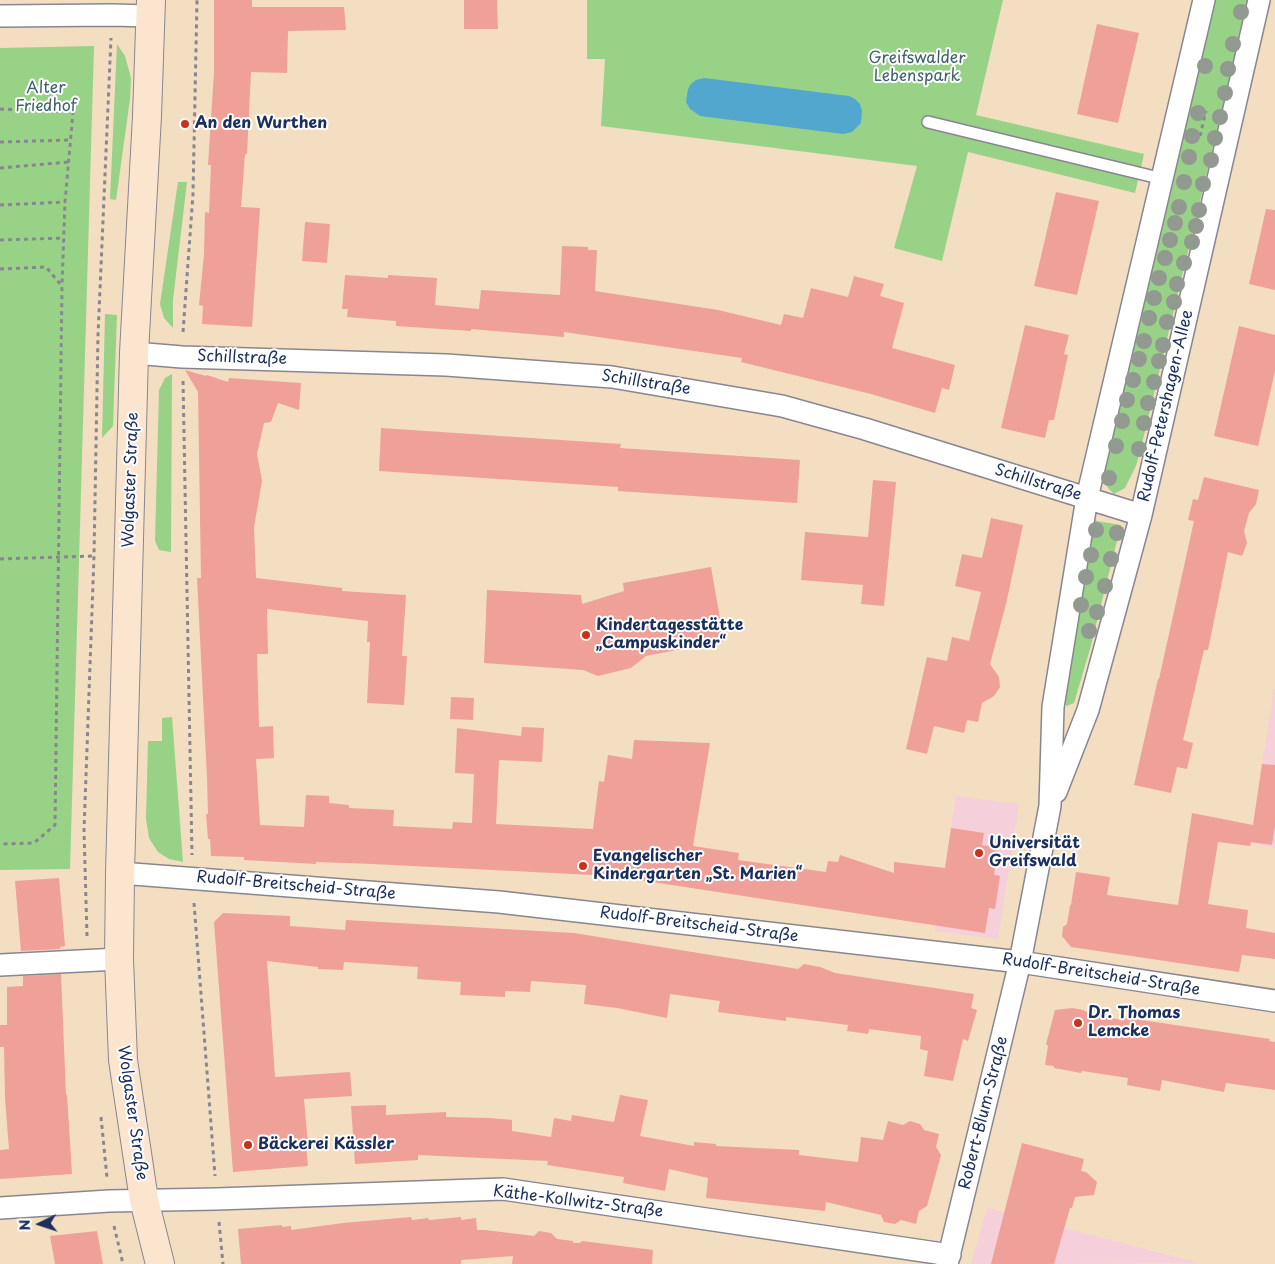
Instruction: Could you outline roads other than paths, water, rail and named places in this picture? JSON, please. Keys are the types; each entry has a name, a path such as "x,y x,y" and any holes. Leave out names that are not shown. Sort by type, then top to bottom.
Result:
{"main road":[{"name":"Wolgaster Straße","path":"151,8 134,353 119,959 123,1060 144,1200 160,1264"}],"street":[{"name":"Rudolf-Petershagen-Allee","path":"1020,962 1050,806 1053,707 1087,498 1204,0"},
{"name":"Rudolf-Petershagen-Allee","path":"1050,806 1088,710 1141,515 1259,0"},
{"path":"0,16 112,15 151,8"},
{"name":"Schillstraße","path":"134,353 182,357 446,365 612,377 782,406 865,429 1141,515"},
{"name":"Rudolf-Breitscheid-Straße","path":"120,872 499,902 1020,962 1275,1001"},
{"path":"0,965 119,959"},
{"name":"Robert-Blum-Straße","path":"948,1260 1020,962"},
{"name":"Käthe-Kollwitz-Straße","path":"0,1208 144,1200 503,1189 948,1260"}],"lane":[{"path":"928,122 1163,179"}],"water":[{"path":"704,78 849,96 860,104 862,111 861,123 852,132 843,134 700,116 690,109 686,102 688,89 691,84 696,80"}],"place":[{"name":"An den Wurthen","path":"185,124"},
{"name":"Kindertagesstätte „Campuskinder“","path":"586,635"},
{"name":"Universität Greifswald","path":"979,853"},
{"name":"Evangelischer Kindergarten „St. Marien“","path":"583,866"},
{"name":"Dr. Thomas Lemcke","path":"1078,1023"},
{"name":"Bäckerei Kässler","path":"248,1145"}],"park label":[{"name":"Greifswalder Lebenspark","path":"917,68"},
{"name":"Alter Friedhof","path":"46,98"}]}
